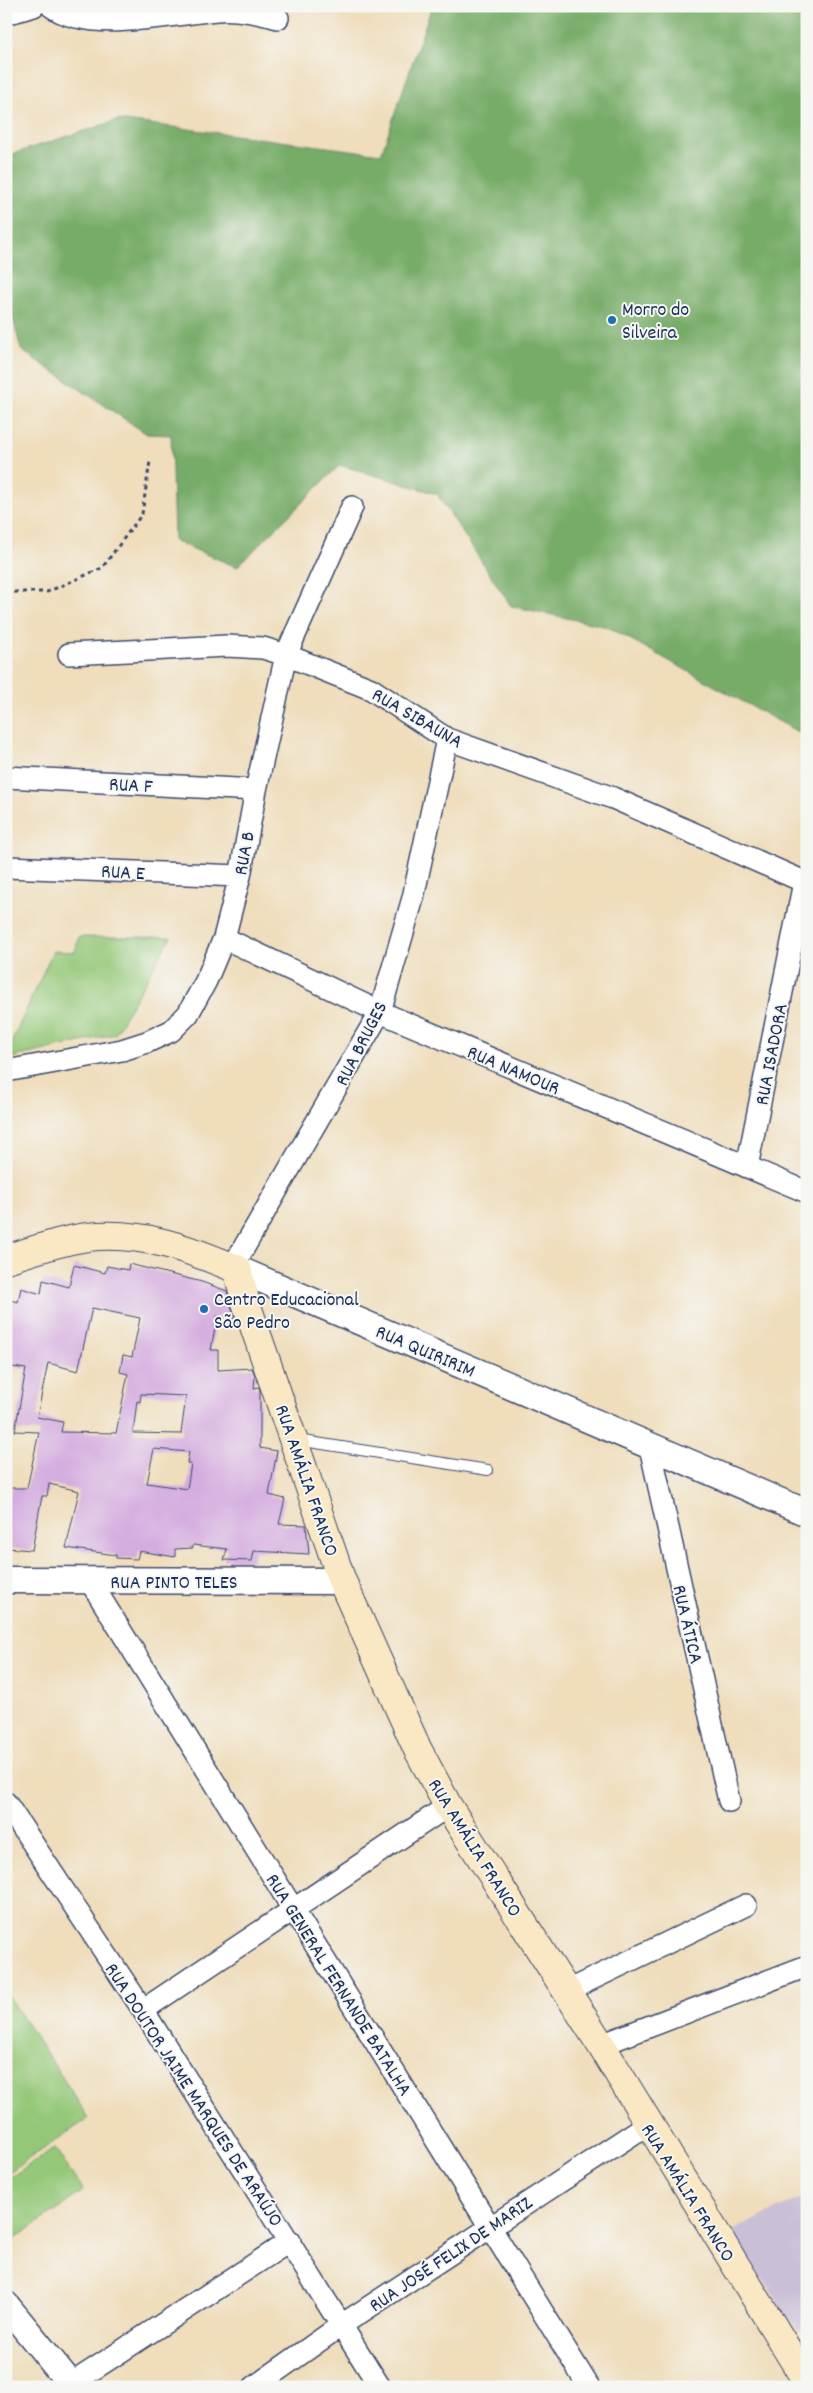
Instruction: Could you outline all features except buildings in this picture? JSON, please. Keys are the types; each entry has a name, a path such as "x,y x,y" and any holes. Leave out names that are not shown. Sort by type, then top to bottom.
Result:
{"main road":[{"name":"RUA QUIRIRIM","path":"6,1259 88,1237 116,1236 142,1238 185,1247 237,1269"},
{"name":"RUA AMÁLIA FRANCO","path":"237,1269 342,1581 417,1748 448,1806 803,2366"}],"street":[{"path":"6,14 34,6"},
{"path":"51,6 74,18 98,21 219,10 252,12 278,18"},
{"name":"RUA B","path":"6,1070 122,1050 147,1042 171,1031 188,1014 206,981 224,938 240,876 256,790 286,655 352,507"},
{"name":"RUA SIBAUNA","path":"69,654 227,646 263,648 286,655 371,689 447,739 613,798 806,882"},
{"name":"RUA BRUGES","path":"237,1269 239,1256 380,1012 413,898 447,739"},
{"name":"RUA F","path":"6,777 256,790"},
{"name":"RUA E","path":"6,867 240,876"},
{"name":"RUA ISADORA","path":"747,1167 806,882"},
{"name":"RUA NAMOUR","path":"224,938 380,1012 807,1192"},
{"name":"RUA QUIRIRIM","path":"237,1269 807,1513"},
{"name":"RUA ÁTICA","path":"650,1447 729,1801"},
{"name":"RUA PINTO TELES","path":"6,1580 342,1581"},
{"name":"RUA GENERAL FERNANDE BATALHA","path":"90,1581 589,2387"},
{"name":"RUA DOUTOR JAIME MARQUES DE ARAÚJO","path":"6,1803 143,2010 343,2324 380,2387"},
{"path":"143,2010 448,1806"},
{"path":"567,1991 746,1905"},
{"path":"601,2045 807,1966"},
{"name":"RUA JOSÉ FELIX DE MARIZ","path":"254,2387 343,2324 489,2226 648,2124"},
{"path":"6,2305 72,2386 290,2241"}],"lane":[{"path":"294,1440 488,1470"}],"path":[{"path":"6,592 47,592 102,568 142,514 150,461"}],"shaded area":[{"path":"807,2195 807,2333 796,2329 730,2232"}],"green space":[{"path":"432,6 807,6 807,737 608,627 511,606 437,494 340,465 237,567 174,541 171,435 147,434 21,350 6,290 6,156 118,120 381,154"},
{"path":"79,937 171,937 115,1034 6,1059 6,1054 53,951 75,952"},
{"path":"6,1992 89,2118 6,2174"},
{"path":"55,2148 83,2191 6,2245 6,2180"}],"place":[{"name":"Morro do Silveira","path":"612,320"},
{"name":"Centro Educacional São Pedro","path":"204,1309"}]}
